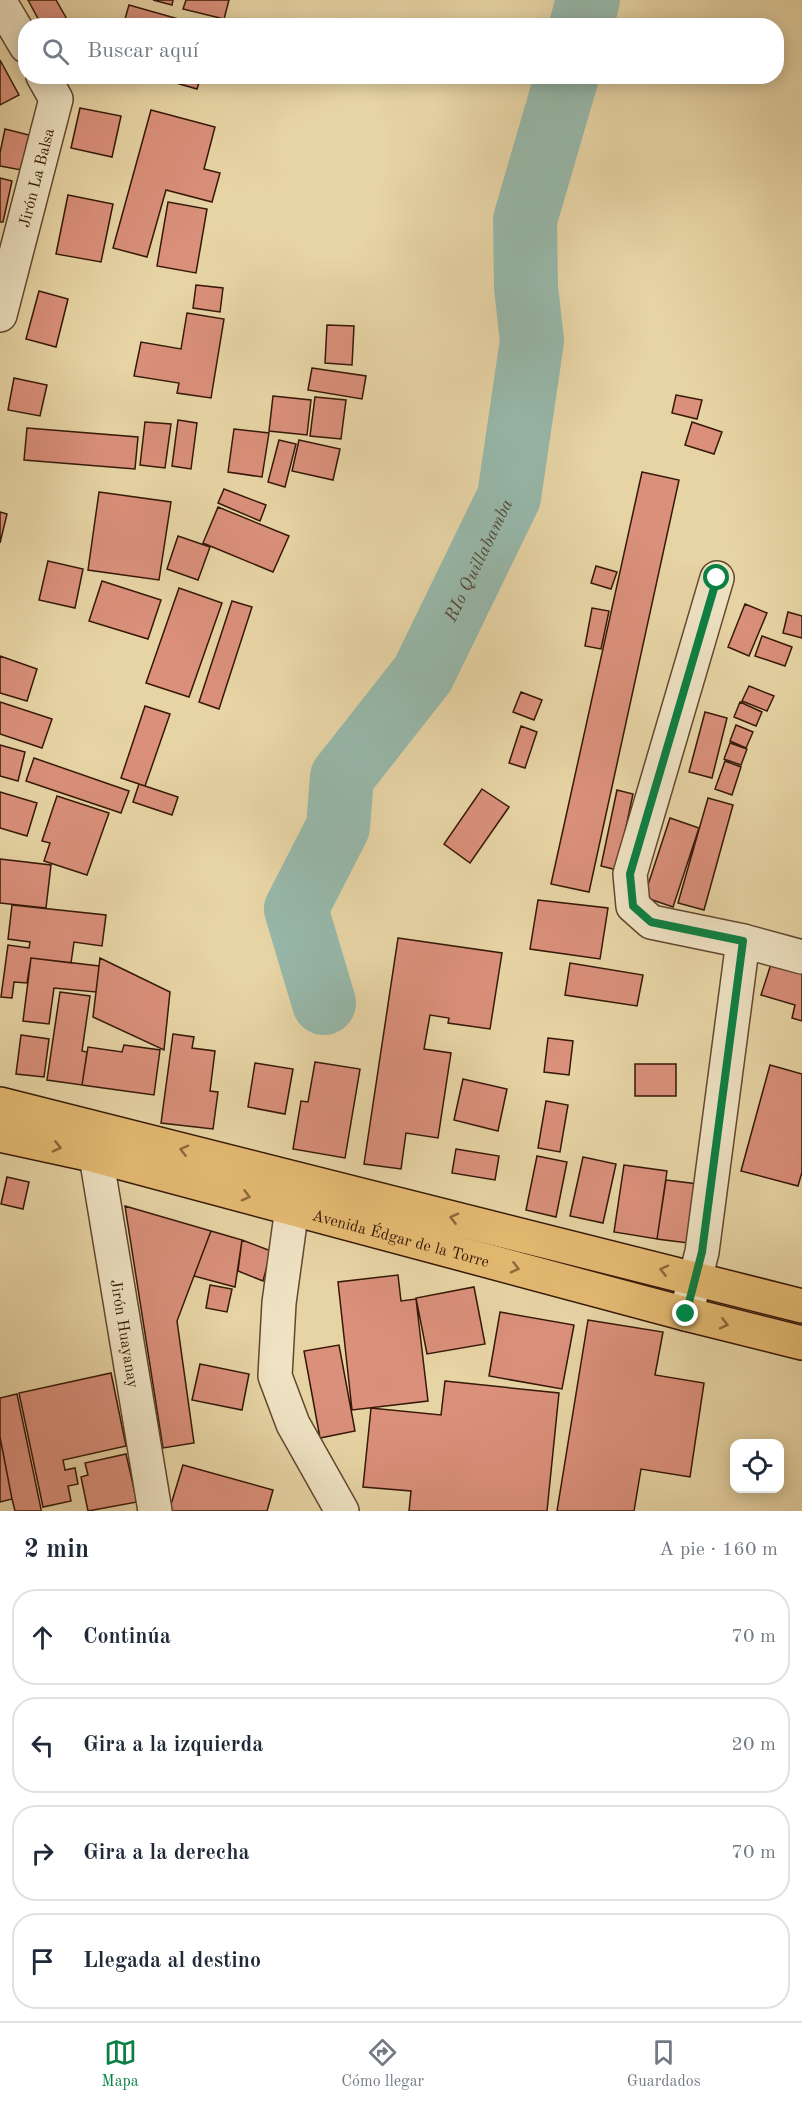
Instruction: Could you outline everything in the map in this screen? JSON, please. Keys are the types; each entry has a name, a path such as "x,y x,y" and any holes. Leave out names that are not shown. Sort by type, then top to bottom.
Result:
{"highway":[{"name":"Avenida Édgar de la Torre","path":"0,1104 802,1306"},
{"name":"Avenida Édgar de la Torre","path":"0,1135 96,1156 802,1343"}],"street":[{"path":"0,2 18,32"},
{"name":"Jirón La Balsa","path":"0,315 10,242 56,99 48,84"},
{"path":"717,578 630,874 633,906 651,922 743,941 802,957"},
{"path":"686,1314 702,1252 743,941"},
{"name":"Jirón Huayanay","path":"96,1156 155,1511"},
{"path":"292,1208 279,1303 275,1376 293,1424 342,1511"}],"building":[{"path":"28,0 56,0 66,18 38,18"},
{"path":"153,0 173,0 172,5"},
{"path":"186,0 229,0 224,18 183,9"},
{"path":"129,5 175,18 125,18"},
{"path":"0,60 19,95 0,105"},
{"path":"180,84 199,84 197,89"},
{"path":"80,108 121,116 112,157 71,148"},
{"path":"151,110 215,127 204,169 220,173 212,202 166,190 147,257 113,248"},
{"path":"5,129 29,135 21,170 0,166"},
{"path":"0,178 12,181 3,222 0,222"},
{"path":"68,195 113,204 101,262 56,254"},
{"path":"168,202 207,209 196,273 157,266"},
{"path":"196,285 223,288 220,312 193,308"},
{"path":"39,291 68,299 56,347 26,339"},
{"path":"187,313 224,319 211,398 177,393 179,383 134,376 141,342 181,349"},
{"path":"327,325 354,326 352,365 325,363"},
{"path":"312,368 366,376 362,399 308,390"},
{"path":"14,378 47,385 40,416 8,410"},
{"path":"676,395 702,400 697,419 672,413"},
{"path":"273,396 311,400 307,435 269,431"},
{"path":"315,397 346,400 341,439 310,436"},
{"path":"178,420 197,423 191,469 172,466"},
{"path":"145,422 171,424 165,468 140,465"},
{"path":"692,422 722,432 714,454 685,445"},
{"path":"27,428 138,437 135,469 24,460"},
{"path":"234,429 269,433 262,477 228,472"},
{"path":"279,440 296,444 285,487 268,482"},
{"path":"299,440 340,449 333,480 292,471"},
{"path":"642,472 679,480 589,892 551,884"},
{"path":"224,489 266,505 260,521 218,503"},
{"path":"99,492 171,502 159,580 88,570"},
{"path":"218,507 289,536 273,572 203,543"},
{"path":"0,512 7,514 0,543"},
{"path":"178,536 210,547 198,580 167,569"},
{"path":"48,561 83,569 75,608 39,600"},
{"path":"596,566 617,572 611,589 591,583"},
{"path":"102,581 161,600 148,639 89,621"},
{"path":"179,588 222,603 189,697 146,683"},
{"path":"232,601 252,607 219,709 199,702"},
{"path":"745,604 767,613 749,656 728,647"},
{"path":"592,608 609,611 601,649 585,646"},
{"path":"788,612 802,616 802,638 783,633"},
{"path":"762,636 792,647 785,666 755,656"},
{"path":"0,656 37,669 27,701 0,693"},
{"path":"749,686 774,696 767,711 742,701"},
{"path":"521,692 542,700 534,720 513,712"},
{"path":"0,702 52,719 42,748 0,734"},
{"path":"740,702 762,712 756,726 734,717"},
{"path":"145,706 170,714 145,786 121,778"},
{"path":"705,712 727,718 712,778 689,772"},
{"path":"736,725 753,732 746,748 730,741"},
{"path":"521,726 537,732 525,768 509,763"},
{"path":"730,743 747,749 741,765 724,759"},
{"path":"0,745 25,752 18,781 0,776"},
{"path":"34,758 129,791 121,813 26,781"},
{"path":"725,761 741,767 732,795 715,789"},
{"path":"139,784 178,797 172,815 133,802"},
{"path":"482,789 509,807 470,863 444,844"},
{"path":"617,790 633,794 617,870 601,866"},
{"path":"0,792 37,803 27,836 0,828"},
{"path":"57,796 109,813 87,875 44,861 50,843 42,841"},
{"path":"708,798 733,805 704,910 678,903"},
{"path":"670,818 699,828 673,907 644,897"},
{"path":"0,859 51,865 46,908 0,903"},
{"path":"538,900 608,908 600,959 530,949"},
{"path":"12,905 106,915 102,946 74,942 71,963 31,958 27,983 14,982 12,998 1,997 8,945 29,948 30,942 8,939"},
{"path":"398,938 502,953 490,1029 448,1023 449,1018 430,1015 424,1049 451,1053 438,1138 406,1133 401,1169 364,1164"},
{"path":"31,958 99,966 96,992 54,988 49,1024 23,1021"},
{"path":"100,958 170,992 164,1050 93,1017"},
{"path":"772,961 802,970 802,1021 792,1018 795,1005 761,995"},
{"path":"570,963 643,975 637,1006 565,995"},
{"path":"60,992 90,996 82,1051 87,1052 82,1085 47,1080"},
{"path":"173,1034 194,1037 192,1048 215,1051 210,1091 218,1092 213,1129 161,1123"},
{"path":"21,1035 49,1039 44,1077 16,1074"},
{"path":"548,1038 573,1041 569,1075 544,1072"},
{"path":"124,1045 160,1050 154,1095 82,1085 88,1047 122,1052"},
{"path":"315,1062 360,1069 345,1158 293,1149 301,1101 308,1102"},
{"path":"255,1063 293,1069 285,1114 248,1107"},
{"path":"635,1064 676,1064 676,1096 635,1096"},
{"path":"770,1065 802,1074 802,1172 798,1186 741,1171"},
{"path":"463,1079 507,1089 498,1131 454,1120"},
{"path":"546,1101 568,1105 560,1152 538,1148"},
{"path":"456,1149 499,1156 495,1180 452,1173"},
{"path":"537,1156 567,1162 556,1217 526,1210"},
{"path":"583,1157 616,1164 603,1223 570,1216"},
{"path":"624,1165 667,1171 657,1239 614,1232"},
{"path":"7,1177 29,1182 23,1209 1,1204"},
{"path":"666,1180 698,1184 688,1243 657,1239"},
{"path":"125,1206 211,1231 177,1321 194,1443 163,1448"},
{"path":"211,1231 242,1240 235,1287 194,1276"},
{"path":"242,1240 271,1251 263,1281 238,1271"},
{"path":"398,1275 401,1301 416,1299 428,1401 352,1410 338,1282"},
{"path":"210,1285 232,1289 227,1312 206,1308"},
{"path":"474,1287 485,1344 427,1354 416,1298"},
{"path":"500,1312 574,1325 562,1389 489,1376"},
{"path":"588,1320 663,1332 655,1375 704,1383 690,1477 641,1469 634,1511 557,1511"},
{"path":"339,1345 355,1431 320,1438 304,1351"},
{"path":"200,1364 249,1374 242,1410 192,1400"},
{"path":"111,1373 126,1446 63,1460 65,1470 75,1468 78,1484 68,1486 71,1501 43,1507 19,1393"},
{"path":"445,1381 559,1393 547,1511 409,1511 411,1491 363,1487 371,1408 441,1415"},
{"path":"17,1394 41,1511 15,1511 12,1499 0,1437 0,1398"},
{"path":"0,1437 12,1499 0,1502"},
{"path":"126,1454 137,1502 88,1511 81,1477 88,1475 85,1463"},
{"path":"183,1465 273,1490 267,1511 169,1511"}],"waterway":[{"name":"RIo Quillabamba","path":"583,18 588,0"},
{"name":"RIo Quillabamba","path":"324,1003 296,909 338,827 342,777 423,674 509,497 532,341 526,287 525,220 565,84"}],"route":[{"path":"686,1314 702,1252 743,941 651,922 633,906 630,874 717,578"}]}
